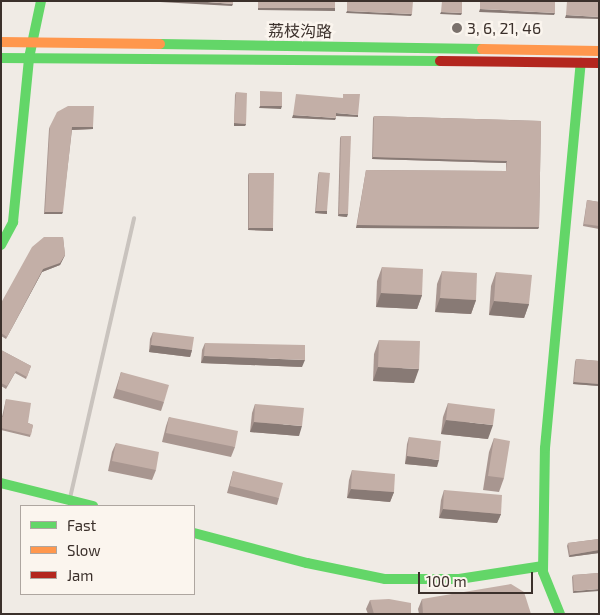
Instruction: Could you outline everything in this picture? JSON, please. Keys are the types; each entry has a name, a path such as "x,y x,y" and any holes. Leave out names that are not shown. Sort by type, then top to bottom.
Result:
{"main road":[{"path":"1,245 13,222 29,58 41,1"},
{"name":"荔枝沟路","path":"1,42 599,51"},
{"name":"荔枝沟路","path":"1,58 599,63"},
{"path":"560,614 543,566 545,448 581,63"},
{"path":"1,483 89,505"},
{"path":"195,533 307,563 385,579 459,579 543,566"}],"lane":[{"path":"70,500 134,218"}],"building":[{"path":"195,1 233,1 233,4"},
{"path":"258,1 335,1 335,8 258,8"},
{"path":"347,1 413,1 412,14 347,11"},
{"path":"442,1 462,1 462,13 441,12"},
{"path":"480,1 555,1 555,13 480,9"},
{"path":"567,1 599,1 599,17 566,15"},
{"path":"260,91 282,92 282,106 260,106"},
{"path":"236,92 247,93 246,124 234,123"},
{"path":"296,94 343,98 343,94 360,94 358,115 336,113 336,118 293,115"},
{"path":"68,106 94,106 93,127 72,127 63,212 45,212 50,126 57,112"},
{"path":"374,116 541,121 539,227 357,225 366,170 506,171 507,161 373,157"},
{"path":"341,136 351,136 348,214 339,214"},
{"path":"319,172 330,173 327,211 316,211"},
{"path":"249,173 274,173 273,228 249,228"},
{"path":"587,200 599,202 599,226 584,224"},
{"path":"44,237 63,237 65,255 60,263 43,269 7,337 1,333 1,303 32,247"},
{"path":"382,267 423,269 422,295 381,293"},
{"path":"442,271 477,273 476,300 440,298"},
{"path":"496,272 532,275 529,304 494,301"},
{"path":"153,332 194,337 192,350 151,345"},
{"path":"379,340 420,341 419,369 378,367"},
{"path":"205,343 305,345 305,360 204,356"},
{"path":"1,350 31,366 27,377 16,371 7,386 1,383"},
{"path":"576,359 599,361 599,384 574,382"},
{"path":"121,372 169,385 164,402 117,389"},
{"path":"6,399 31,403 28,423 33,425 31,435 1,428 1,417 3,417"},
{"path":"448,403 495,409 493,425 446,420"},
{"path":"255,404 304,408 302,426 254,422"},
{"path":"169,417 238,431 235,447 166,433"},
{"path":"409,437 441,441 439,460 407,456"},
{"path":"494,438 510,441 504,478 488,476"},
{"path":"116,443 159,452 156,470 112,461"},
{"path":"352,470 395,474 394,492 351,489"},
{"path":"233,471 283,483 279,498 230,486"},
{"path":"444,490 502,495 501,514 443,509"},
{"path":"599,539 599,550 570,555 568,543"},
{"path":"599,573 599,589 574,591 573,575"},
{"path":"511,584 524,592 531,614 423,614 422,599"},
{"path":"389,599 411,603 411,614 374,614 370,600"}],"traffic: fast":[{"path":"1,245 13,222 29,58 41,1"},
{"path":"160,44 482,49"},
{"path":"1,58 440,61"},
{"path":"560,614 543,572 545,448 581,63"},
{"path":"1,483 89,505"},
{"path":"195,533 307,563 385,579 459,579 543,566"}],"traffic: slow":[{"path":"1,42 160,44"},
{"path":"482,49 599,51"}],"traffic: jam":[{"path":"440,61 599,63"}],"place":[{"name":"3, 6, 21, 46","path":"457,28"}]}
